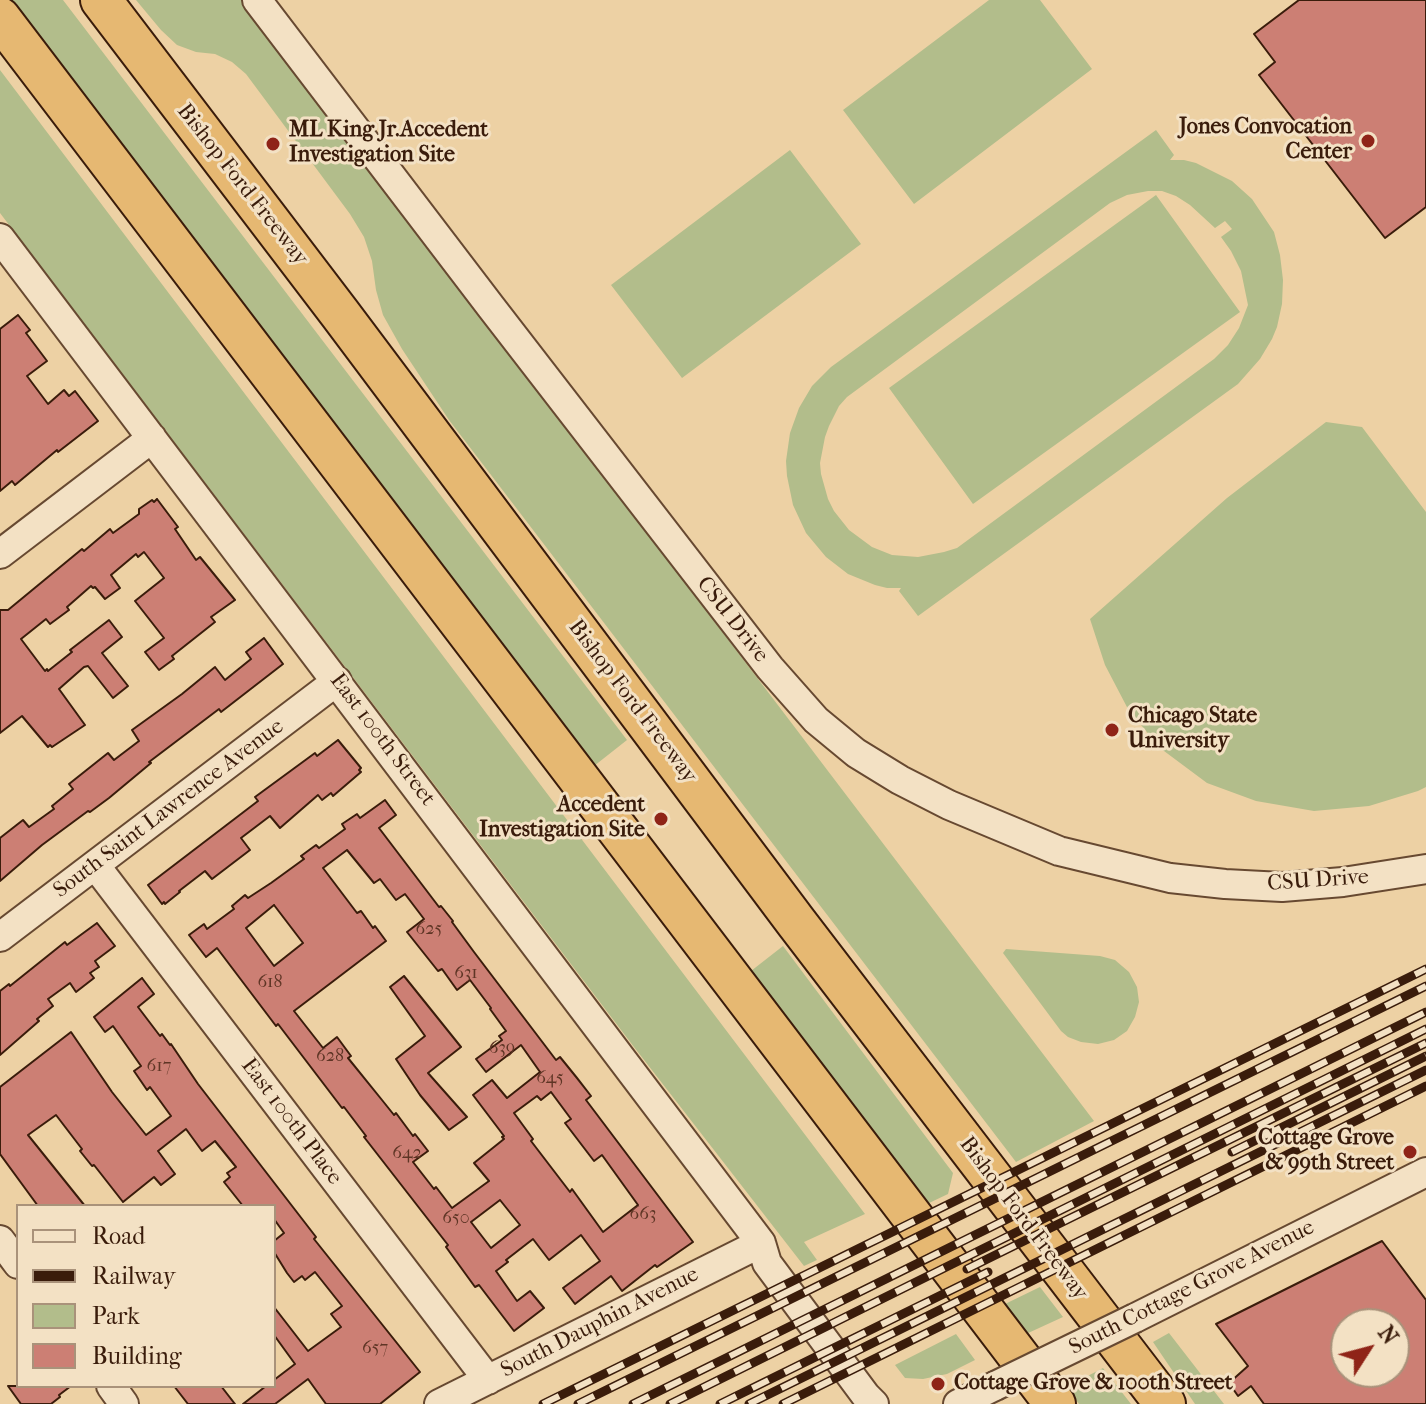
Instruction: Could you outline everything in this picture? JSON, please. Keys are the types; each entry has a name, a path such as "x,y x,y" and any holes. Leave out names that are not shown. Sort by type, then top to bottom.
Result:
{"highway":[{"name":"Bishop Ford Freeway","path":"101,0 796,922 1165,1404"},
{"path":"0,18 1055,1404"},
{"path":"843,1126 889,1214 1033,1404"}],"street":[{"name":"CSU Drive","path":"257,0 770,668 816,720 856,753 949,805 1059,851 1170,878 1282,887 1343,882 1426,869"},
{"name":"East 100th Street","path":"0,238 761,1243 767,1263 874,1404"},
{"path":"0,554 152,438"},
{"name":"South Saint Lawrence Avenue","path":"0,937 337,681"},
{"name":"East 100th Place","path":"95,865 488,1380"},
{"name":"South Cottage Grove Avenue","path":"958,1404 1426,1172"},
{"path":"0,1240 16,1261"},
{"name":"East 100th Street","path":"761,1243 782,1252 882,1384 890,1404"},
{"name":"South Dauphin Avenue","path":"439,1404 761,1243"}],"green space":[{"path":"12,0 63,0 627,740 594,766"},
{"path":"136,0 242,0 1094,1121 1016,1162 449,420 383,315 364,237 246,74 232,62 215,54 196,52 177,45"},
{"path":"989,0 1040,0 1092,69 914,204 843,110"},
{"path":"0,70 865,1214 804,1242 817,1260 804,1266 0,213"},
{"path":"1156,130 1174,155 1170,160 1196,163 1232,181 1252,199 1274,232 1283,280 1277,327 1260,359 1238,384 918,616 899,591 901,588 875,585 848,574 826,557 806,533 793,505 786,461 790,433 799,408 812,386 831,367","holes":["1162,191 1190,205 1215,228 1225,221 1232,229 1221,237 1241,271 1248,305 1228,345 1214,359 957,548 918,557 892,555 872,547 849,530 828,499 820,463 829,426 847,397 1110,203 1127,195"]},
{"path":"790,150 861,244 682,378 611,285"},
{"path":"1156,195 1240,312 973,504 889,388"},
{"path":"1326,422 1362,427 1426,512 1426,787 1369,806 1314,811 1256,801 1207,783 1160,748 1128,709 1105,665 1090,619 1227,498"},
{"path":"783,946 953,1173 948,1194 927,1204 751,971"},
{"path":"1006,949 1100,956 1115,960 1129,972 1137,987 1139,1002 1127,1031 1114,1040 1098,1044 1068,1037 1003,953"},
{"path":"1040,1287 1063,1317 1026,1334 1005,1304"},
{"path":"1169,1333 1224,1404 1195,1404 1153,1342"},
{"path":"956,1334 975,1360 947,1374 923,1379 905,1378 895,1365"},
{"path":"1103,1368 1131,1404 1079,1404 1073,1396 1076,1382"}],"building":[{"name":"Jones Convocation Center","path":"1299,0 1426,0 1426,207 1385,238 1259,75 1275,62 1254,34"},
{"path":"18,315 30,330 26,333 47,361 27,376 48,404 64,390 69,396 75,391 98,421 15,485 12,481 0,491 0,329"},
{"path":"157,499 178,527 175,529 196,560 200,557 235,600 211,617 215,622 159,670 145,652 164,638 135,601 164,578 144,552 138,557 136,554 111,575 120,588 105,599 91,586 67,607 69,610 50,624 46,619 21,639 48,671 109,620 122,637 102,653 128,686 113,698 88,666 84,667 59,689 85,725 52,747 48,747 22,716 0,733 0,610 8,610 82,549 84,551 110,529 113,533 139,514 139,509"},
{"path":"264,638 283,664 149,762 109,798 42,845 0,881 0,838 23,820 29,827 54,809 52,806 73,789 69,784 108,753 114,760 139,741 132,730 215,667 225,680 251,659 246,652"},
{"path":"338,740 361,772 333,796 331,793 322,800 318,795 280,828 270,816 241,838 250,850 212,879 205,871 162,904 148,885 258,801 255,797"},
{"path":"385,800 396,815 379,828 453,921 556,1060 560,1057 591,1096 586,1100 693,1242 657,1267 655,1265 622,1291 611,1276 575,1304 563,1288 600,1261 581,1235 549,1260 533,1239 496,1271 517,1301 530,1291 544,1308 514,1331 479,1285 475,1287 446,1247 448,1245 344,1107 278,1024 276,1026 217,948 206,957 189,935 204,924 207,929 234,909 232,906 245,895 248,898 271,883 304,859 301,856 316,845 319,848 345,829 342,824 357,814 360,818","holes":["347,850 374,883 380,879 396,900 405,894 424,919 407,932 457,990 470,980 506,1031 499,1036 502,1040 476,1059 486,1072 521,1045 540,1072 507,1098 492,1080 473,1095 504,1139 474,1163 489,1181 452,1208 413,1162 428,1151 415,1134 413,1136 396,1113 394,1115 348,1058 351,1056 337,1037 323,1048 294,1011 386,941 361,911 357,913 323,868","274,905 303,943 274,966 246,928","551,1092 571,1119 565,1123 594,1161 602,1155 638,1205 603,1232 531,1141 533,1139 514,1113 537,1096 541,1100","500,1200 520,1225 491,1248 471,1222"]},
{"path":"97,923 115,946 95,961 99,967 90,973 94,978 76,992 70,983 48,999 53,1006 0,1055 0,991 65,942 67,945"},
{"path":"404,976 461,1047 428,1073 467,1117 449,1130 396,1059 425,1036 390,987"},
{"path":"142,978 154,994 138,1007 160,1036 162,1034 171,1044 198,1084 316,1237 314,1239 420,1372 380,1404 326,1404 308,1379 275,1404 243,1404 263,1388 276,1388 276,1378 295,1364 276,1338 276,1310 308,1351 341,1327 331,1314 342,1306 315,1272 305,1280 302,1276 294,1282 287,1273 276,1255 276,1239 284,1233 276,1222 276,1204 241,1204 224,1182 230,1177 227,1173 236,1167 215,1141 202,1151 186,1129 158,1151 175,1174 161,1185 154,1177 123,1202 80,1151 82,1149 56,1115 28,1135 83,1204 37,1204 0,1154 0,1087 71,1032 146,1135 171,1116 134,1071 141,1066 113,1026 105,1032 94,1017"},
{"path":"1382,1241 1426,1300 1426,1404 1264,1404 1251,1386 1238,1396 1229,1383 1248,1366 1216,1324"},
{"path":"8,1386 68,1388 51,1404 21,1404"},
{"path":"176,1388 223,1388 235,1404 188,1404"}],"railway":[{"path":"543,1404 1426,969"},
{"path":"578,1404 1426,986"},
{"path":"633,1404 1426,1012"},
{"path":"670,1404 1426,1029"},
{"path":"967,1269 1426,1043"},
{"path":"1232,1152 1426,1056"},
{"path":"749,1404 1426,1070"},
{"path":"783,1404 1426,1086"},
{"path":"720,1404 988,1272"}],"place":[{"name":"Jones Convocation Center","path":"1368,141"},
{"name":"ML King Jr.Accedent Investigation Site","path":"273,144"},
{"name":"Chicago State University","path":"1112,730"},
{"name":"Accedent Investigation Site","path":"661,819"},
{"name":"Cottage Grove & 99th Street","path":"1410,1152"},
{"name":"Cottage Grove & 100th Street","path":"938,1384"}]}
